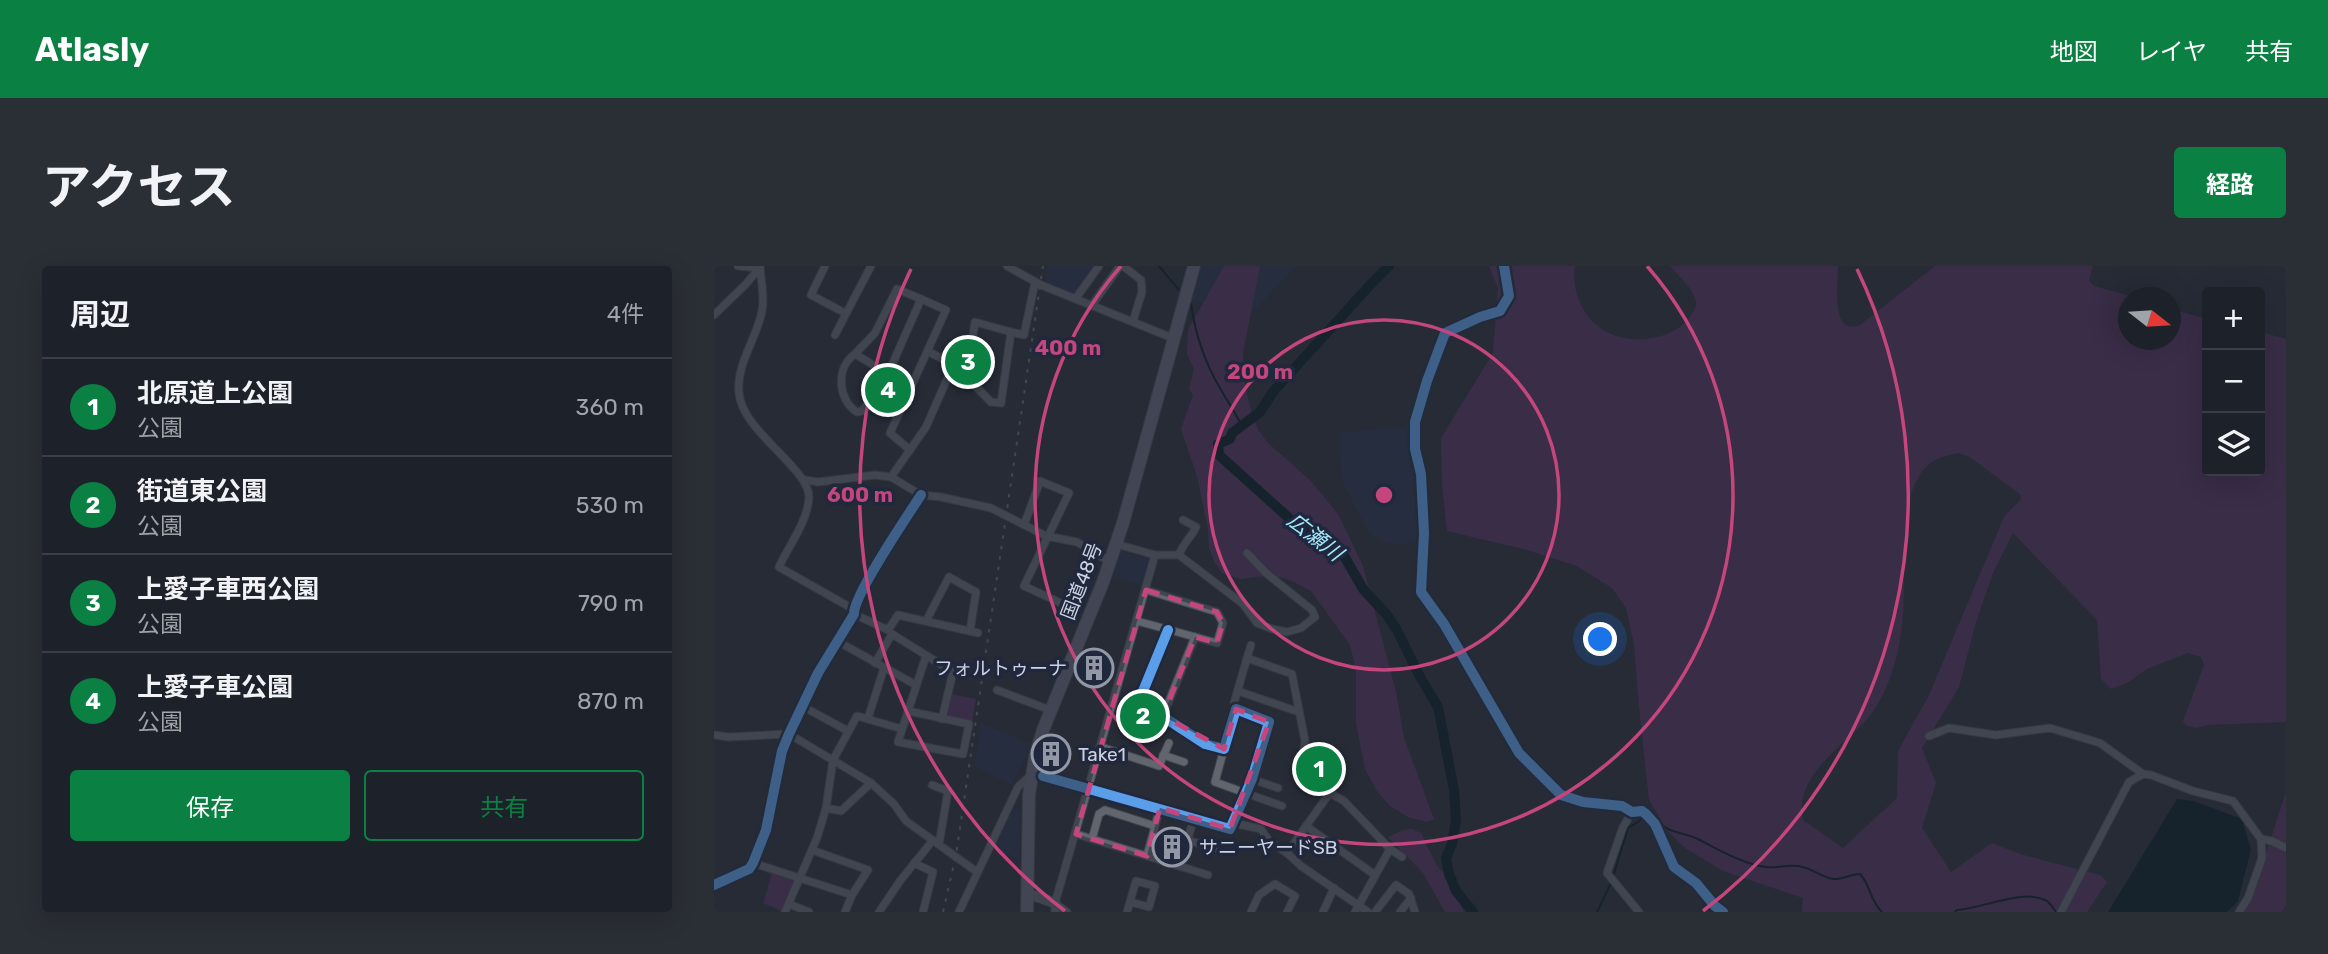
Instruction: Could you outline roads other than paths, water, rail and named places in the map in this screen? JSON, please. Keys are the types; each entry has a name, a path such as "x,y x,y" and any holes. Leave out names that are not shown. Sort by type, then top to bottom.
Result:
{"highway":[{"name":"国道48号","path":"1027,912 1028,818 1043,730 1116,544 1194,266"}],"street":[{"path":"738,266 760,267"},
{"path":"825,266 811,295 845,313"},
{"path":"835,335 871,266"},
{"path":"1007,266 1035,282 1175,339"},
{"path":"1076,299 1099,266"},
{"path":"1092,305 1122,266 1141,280 1142,292 1133,321"},
{"path":"1504,266 1509,296 1500,311 1445,333 1415,422 1415,449 1421,474 1424,533 1421,592 1444,624 1519,753 1561,795 1583,802 1622,806 1632,812 1642,811 1658,830 1674,867 1696,883 1723,912"},
{"path":"714,315 760,267"},
{"path":"760,267 763,309 740,374 740,405 785,461 805,480 809,496 806,513 779,568 888,630 898,615 978,633"},
{"path":"891,477 926,426 959,352 970,355 975,322 1024,335 1035,282"},
{"path":"910,450 890,433 946,310 922,299 897,289 875,333 850,358 840,377 845,402 857,412 862,411 888,374 922,299"},
{"path":"929,352 955,365 991,402 1001,403 1011,332"},
{"path":"855,354 912,385"},
{"path":"805,480 818,482 875,475 891,477 921,495 991,508 1049,537 1077,542 1110,562"},
{"path":"1024,525 1040,481 1069,493 1024,586 1065,605"},
{"path":"714,885 748,869 753,863 766,830 782,751 789,734 880,560 921,495"},
{"path":"1179,555 1183,543 1196,527 1183,520"},
{"path":"1116,544 1155,555 1179,555 1243,604 1256,623 1287,632 1301,628 1314,617 1312,610 1266,573 1247,553"},
{"path":"1055,908 1155,555"},
{"path":"926,621 949,577 976,592 970,631"},
{"path":"1138,621 1217,643 1223,623 1217,612 1146,590"},
{"path":"1168,630 1139,701 1205,744 1224,750"},
{"path":"875,663 892,634 953,672 942,719"},
{"path":"1163,716 1195,637"},
{"path":"837,641 916,685"},
{"path":"1234,703 1251,645"},
{"path":"908,711 969,724 963,754 898,742 916,685 926,656"},
{"path":"1247,658 1292,674 1305,741 1300,776 1331,792 1353,809 1390,849 1402,857"},
{"path":"867,718 884,668"},
{"path":"997,690 1051,710"},
{"path":"1238,691 1299,712"},
{"path":"802,706 848,731"},
{"path":"963,910 977,872 1017,787 1037,775 1230,829 1245,792 1252,779 1269,722 1236,709 1215,782 1245,792 1282,806"},
{"path":"809,912 787,908 812,850 826,808 833,760 857,716 902,729"},
{"path":"1929,736 1950,728 1996,736 2050,728 2099,743 2143,774 2201,794 2230,800 2238,806 2261,839 2262,858 2248,898 2239,912"},
{"path":"714,735 729,737 789,734 872,783 894,804 906,821 977,872"},
{"path":"1101,747 1158,766 1169,744"},
{"path":"1163,755 1184,762"},
{"path":"1287,853 1341,777 1340,769"},
{"path":"2061,912 2129,782 2143,774"},
{"path":"1252,779 1278,788"},
{"path":"826,808 841,811 872,783"},
{"path":"879,912 914,863 936,842 948,791 932,785"},
{"path":"1147,856 1160,808"},
{"path":"1092,839 1099,814 1105,810 1155,826"},
{"path":"1632,812 1623,827 1607,873 1639,912"},
{"path":"1180,866 1193,821"},
{"path":"1233,823 1261,829 1269,841 1334,888 1356,909 1368,912"},
{"path":"1306,826 1375,875"},
{"path":"1076,834 1208,875"},
{"path":"2261,839 2286,848"},
{"path":"1187,840 1215,848"},
{"path":"1356,909 1390,849"},
{"path":"812,850 868,870 852,895 848,911"},
{"path":"753,863 852,895"},
{"path":"914,863 933,872 923,912"},
{"path":"1251,912 1259,895 1275,884 1295,896 1287,912"},
{"path":"1375,912 1396,885 1409,894 1415,912"},
{"path":"1322,912 1334,888"},
{"path":"1029,894 1067,912"},
{"path":"1400,912 1411,898"},
{"path":"1127,912 1130,902"}],"waterway":[{"path":"1159,266 1179,290"},
{"name":"広瀬川","path":"1389,266 1273,392 1260,412 1232,433 1230,439 1218,444 1219,455 1310,537 1343,554 1363,589 1397,630 1438,707 1454,790 1456,820 1452,844 1446,858 1456,891 1473,912"},
{"path":"1191,304 1205,358 1242,427"},
{"path":"1613,877 1628,828 1644,818"},
{"path":"1656,821 1668,829 1694,837 1756,865 1798,866 1833,879 1860,874 1882,912"},
{"path":"1597,912 1611,883"},
{"path":"1955,912 2025,897 2045,900 2056,912"}],"railway":[{"path":"943,912 956,855 1043,266"}],"place":[{"name":"上愛子車西公園","path":"968,362"},
{"name":"上愛子車公園","path":"888,390"},
{"name":"フォルトゥーナ","path":"1094,668"},
{"name":"街道東公園","path":"1143,716"},
{"name":"Take1","path":"1051,754"},
{"name":"北原道上公園","path":"1319,769"},
{"name":"サニーヤードSB","path":"1172,847"}]}
